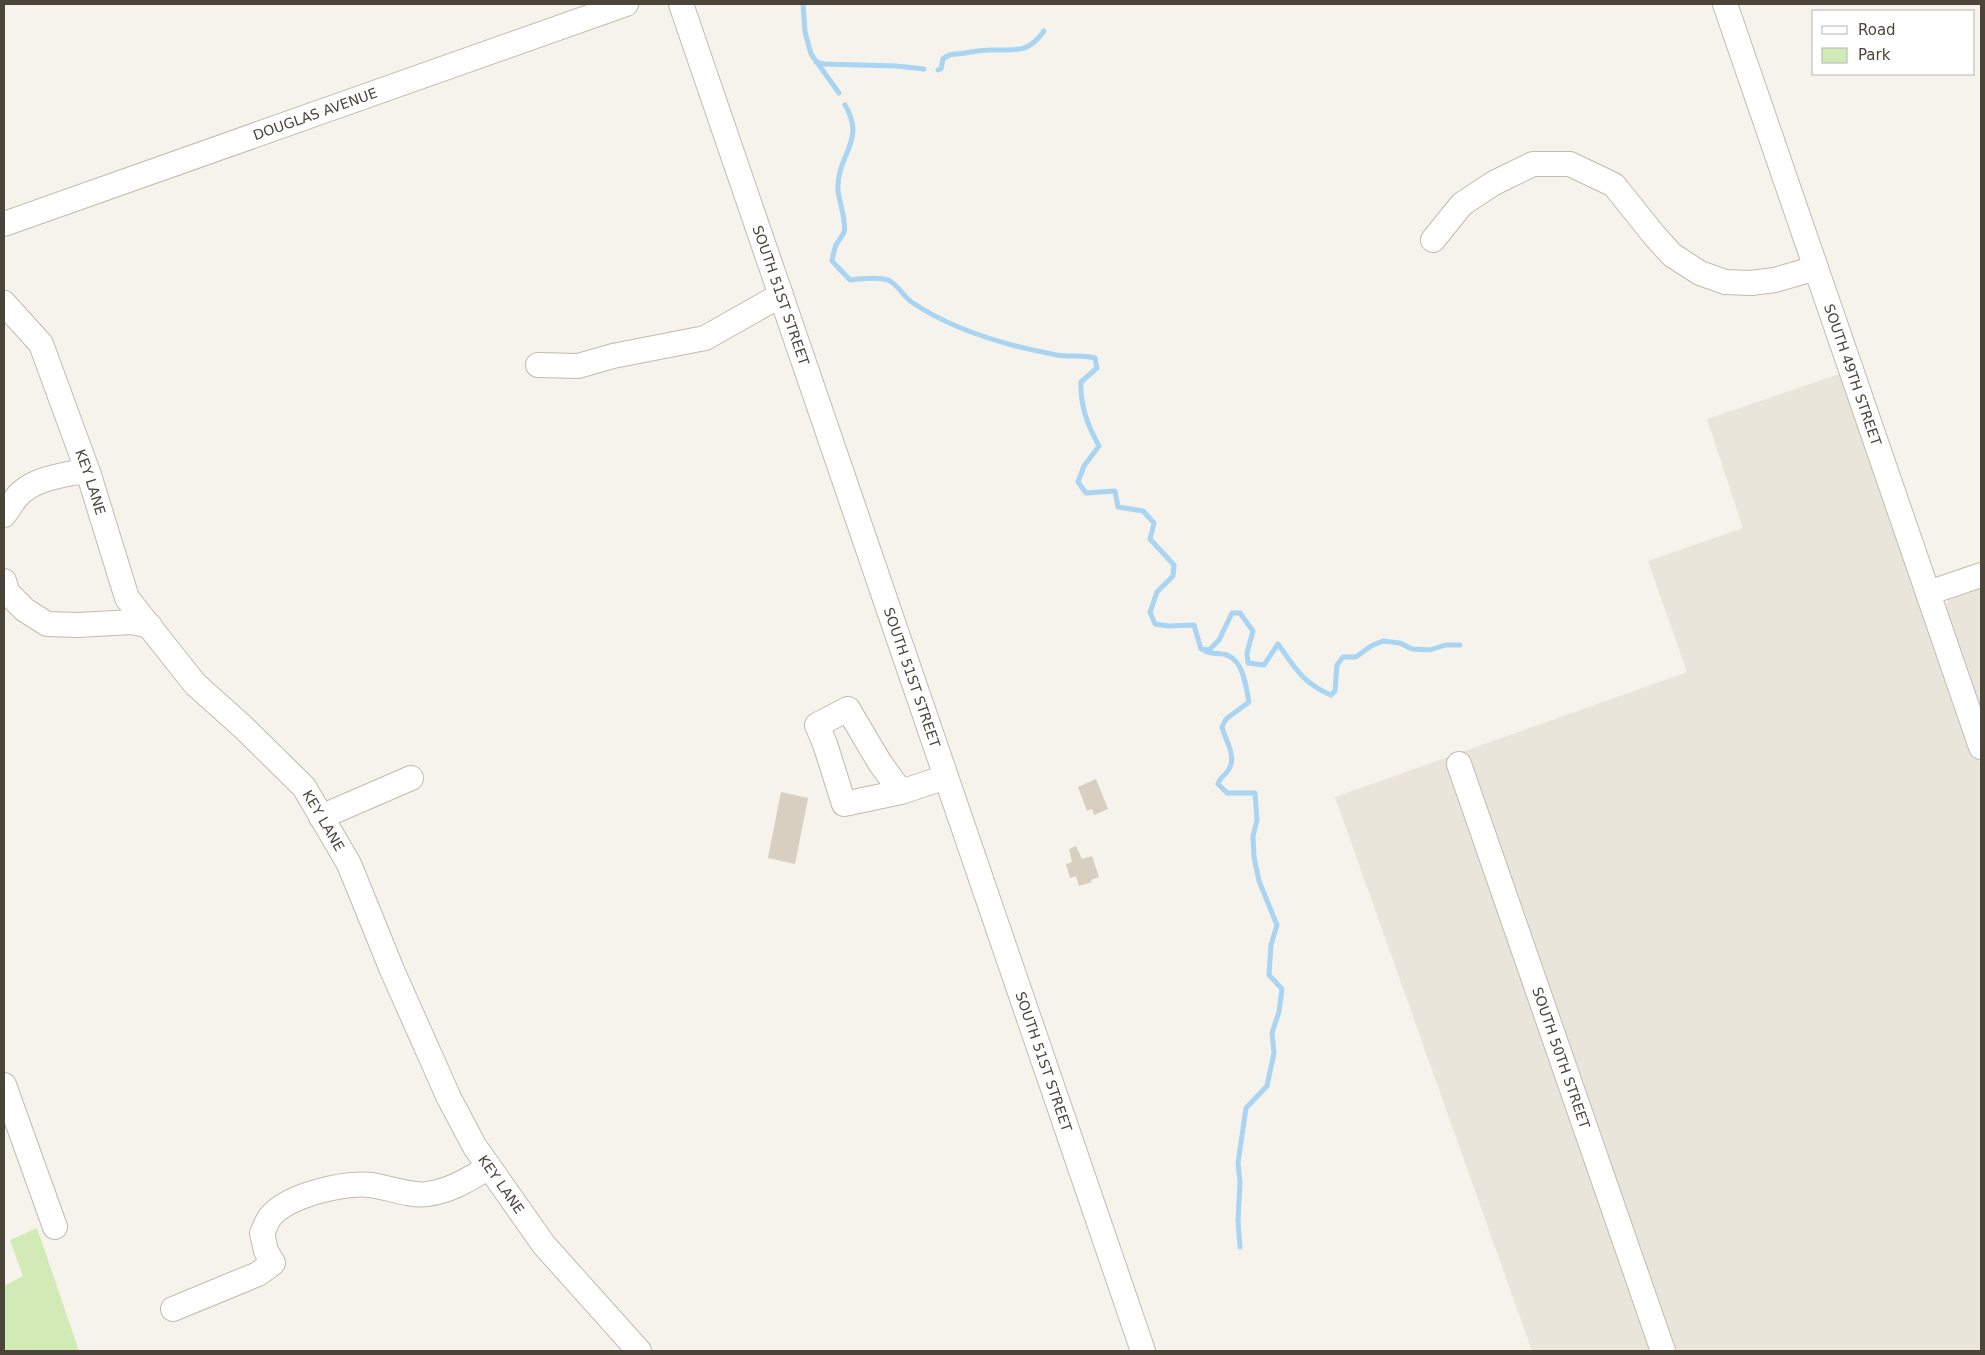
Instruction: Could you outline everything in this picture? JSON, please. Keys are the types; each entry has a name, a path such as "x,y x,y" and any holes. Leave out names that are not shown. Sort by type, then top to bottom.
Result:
{"street":[{"name":"DOUGLAS AVENUE","path":"4,224 626,4"},
{"name":"SOUTH 51ST STREET","path":"681,4 1143,1351"},
{"name":"SOUTH 49TH STREET","path":"1725,4 1981,747"},
{"path":"1433,240 1462,204 1494,183 1534,164 1570,164 1614,185 1654,236 1672,255 1700,273 1725,282 1751,283 1775,280 1816,268"},
{"path":"538,365 578,366 613,356 705,338 781,295"},
{"name":"KEY LANE","path":"4,303 41,344 87,470 127,598 195,684 243,727 304,787 349,864 392,970 449,1098 475,1147 544,1245 639,1351"},
{"path":"4,515 25,489 46,480 87,470"},
{"path":"1928,593 1981,575"},
{"path":"4,581 6,592 25,610 47,624 78,626 132,622 150,626"},
{"path":"901,792 880,763 865,735 848,710 817,726 825,744 844,804 901,792 946,777"},
{"name":"SOUTH 50TH STREET","path":"1459,764 1662,1351"},
{"path":"321,817 411,778"},
{"path":"4,1085 55,1227"},
{"path":"173,1309 258,1274 273,1263 266,1251 262,1233 271,1216 287,1204 338,1186 369,1185 425,1195 452,1188 489,1166"}],"shaded area":[{"path":"1845,372 1981,766 1981,1351 1532,1351 1335,797 1687,672 1648,561 1743,528 1707,419"},
{"path":"1981,580 1981,718 1946,614 1948,598"}],"green space":[{"path":"37,1228 79,1351 4,1351 4,1286 23,1276 10,1240"}],"building":[{"path":"1096,779 1108,809 1094,815 1092,809 1087,811 1078,787"},
{"path":"781,792 808,798 795,864 768,858"},
{"path":"1076,846 1082,859 1092,856 1099,877 1091,880 1092,882 1079,886 1076,876 1070,878 1066,864 1072,862 1069,849"}],"waterway":[{"path":"803,4 805,32 811,54 839,93"},
{"path":"938,70 941,69 943,59 949,55 983,50 1020,49 1032,44 1044,31"},
{"path":"816,62 924,69"},
{"path":"845,105 851,118 853,129 849,148 841,167 838,190 845,228 836,245 832,261 850,280 874,278 888,280 913,303 929,313 982,336 1062,356 1095,358 1097,368 1081,382 1081,391 1086,416 1099,446 1084,466 1078,482 1086,493 1115,491 1118,507 1143,511 1154,523 1150,539 1174,565 1173,576 1157,592 1150,612 1155,624 1169,626 1194,625 1201,649 1209,650 1219,640 1232,613 1240,613 1253,631 1247,653 1248,663 1264,665 1278,644 1306,680 1331,695 1335,691 1337,665 1343,657 1356,657 1371,646 1383,641 1400,643 1412,649 1430,650 1445,645 1460,645"},
{"path":"1205,651 1226,655 1234,659 1241,670 1245,683 1249,702 1226,719 1222,727 1232,759 1229,769 1218,784 1227,793 1255,793 1257,820 1253,836 1254,857 1259,881 1277,925 1271,945 1269,975 1282,989 1279,1012 1272,1033 1274,1053 1267,1086 1246,1108 1238,1163 1240,1182 1238,1221 1240,1247"}]}
